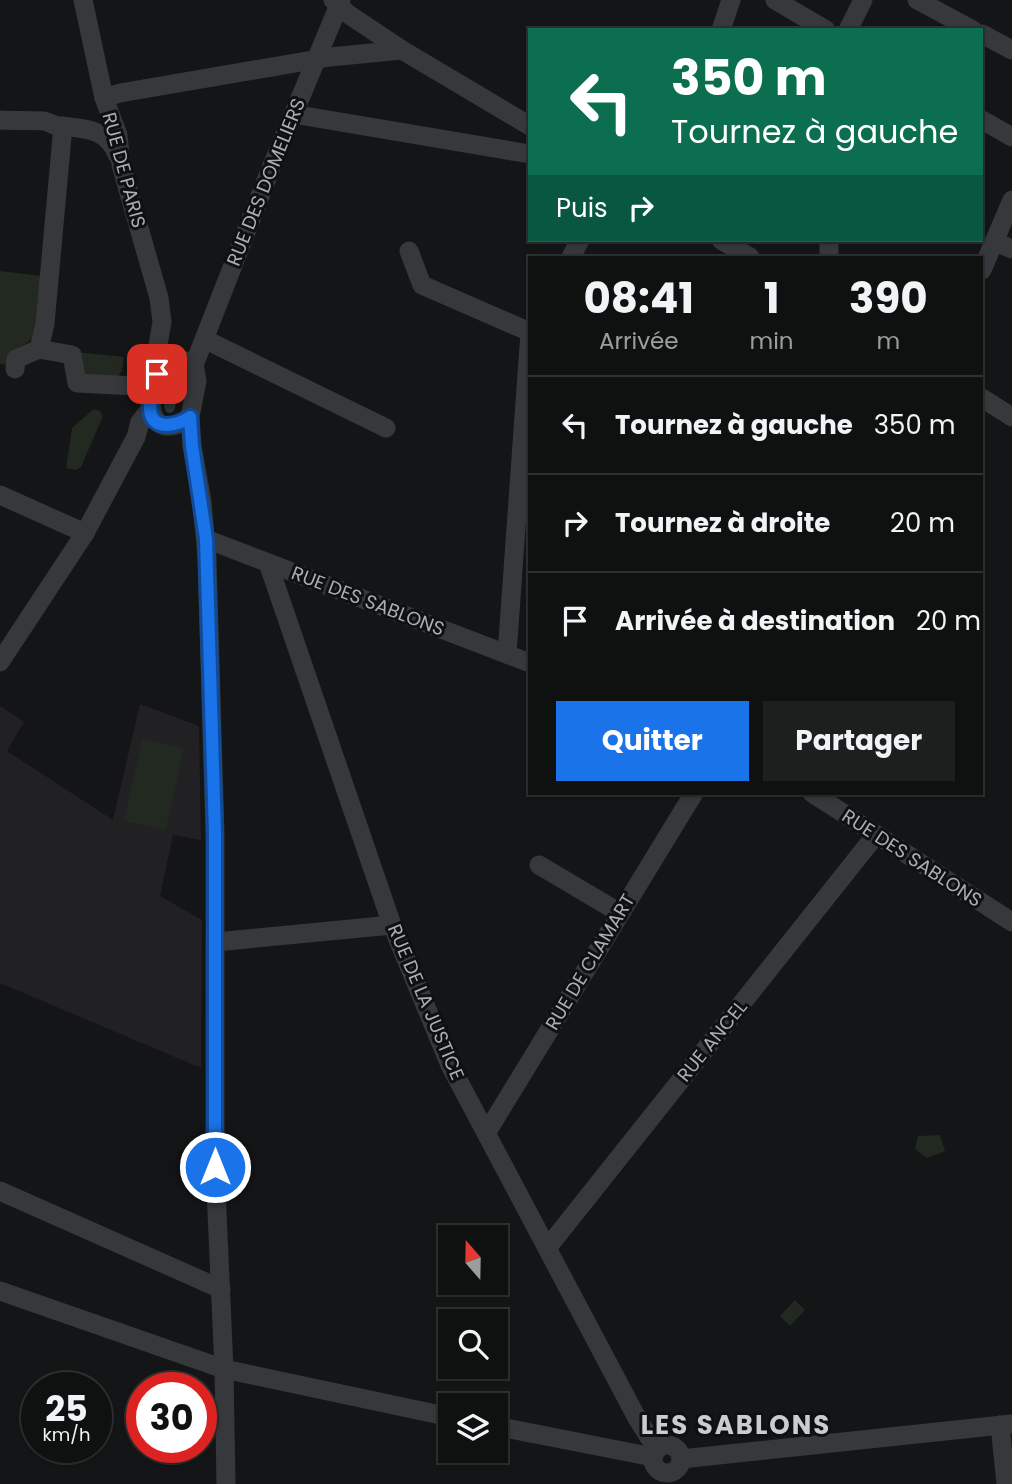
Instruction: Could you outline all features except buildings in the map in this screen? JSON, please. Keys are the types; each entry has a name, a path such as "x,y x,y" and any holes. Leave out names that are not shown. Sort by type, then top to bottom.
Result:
{"street":[{"name":"RUE DE PARIS","path":"83,0 104,98 118,135 121,165 159,298 160,340 155,381 168,419"},
{"path":"722,28 730,0"},
{"path":"775,0 823,28"},
{"path":"849,28 863,0"},
{"path":"917,0 970,28"},
{"path":"337,2 402,50 528,125"},
{"name":"RUE DES DOMELIERS","path":"194,365 337,2"},
{"path":"983,35 1012,50"},
{"path":"85,123 104,98 120,93 314,60 402,50"},
{"path":"293,114 528,154"},
{"path":"0,120 85,123 106,126 118,135"},
{"path":"983,121 1012,137"},
{"path":"85,123 111,141 121,165"},
{"path":"39,349 45,324 55,124"},
{"path":"983,269 1004,245 1012,200"},
{"path":"724,242 748,256"},
{"path":"409,251 422,285 528,331"},
{"path":"160,340 173,360"},
{"path":"205,340 386,428"},
{"path":"15,369 16,359 39,349 72,355 77,383 155,381 173,360"},
{"path":"0,662 85,533 136,437 140,422 168,419 197,381 194,365 173,360"},
{"path":"507,654 526,463 528,398"},
{"path":"983,399 1012,417"},
{"path":"168,419 192,444 206,539 215,834 215,1167 226,1484"},
{"path":"0,495 85,533"},
{"name":"RUE DES SABLONS","path":"206,539 528,662"},
{"name":"RUE DE LA JUSTICE","path":"268,563 392,925 450,1065 548,1247 659,1466"},
{"name":"RUE DE CLAMART","path":"487,1132 693,795"},
{"name":"RUE DES SABLONS","path":"815,795 1012,922"},
{"name":"RUE ANCEL","path":"548,1247 875,836"},
{"path":"539,865 620,914"},
{"path":"216,942 392,925"},
{"path":"0,1191 221,1289"},
{"path":"0,1291 224,1369 438,1414"},
{"path":"614,1450 637,1418"},
{"path":"508,1429 614,1450 659,1466 662,1447 672,1446 681,1459 1006,1425 1006,1484"}],"shaded area":[{"path":"0,271 42,276 35,335 27,343 9,352 8,365 0,364"},
{"path":"77,352 124,357 122,371 118,376 84,376"},
{"path":"175,375 182,380 174,411 170,413 166,412 164,406 171,377"},
{"path":"94,409 100,411 103,416 81,467 76,470 66,468 72,428"},
{"path":"140,704 199,726 201,840 173,835 160,896 202,920 201,1068 0,983 0,706 24,722 7,751 113,820"},
{"path":"142,739 184,748 166,830 124,821"},
{"path":"940,1135 945,1151 927,1158 915,1149 918,1136"},
{"path":"795,1300 805,1310 790,1326 780,1316"}],"district":[{"name":"LES SABLONS","path":"736,1425"}],"route":[{"path":"157,374 150,409 155,421 163,425 174,425 190,417 206,539 215,834 215,1167"}]}
